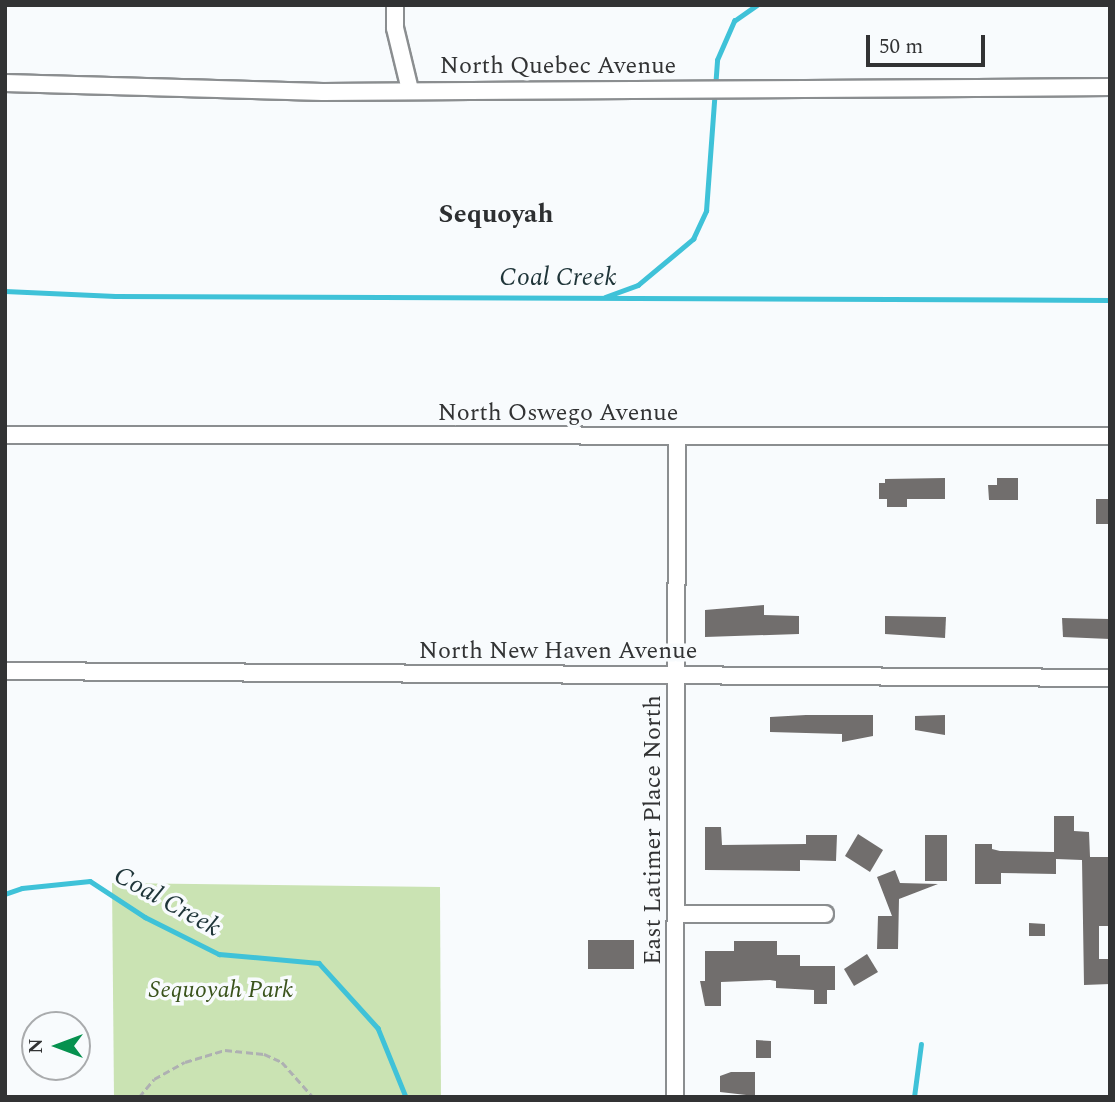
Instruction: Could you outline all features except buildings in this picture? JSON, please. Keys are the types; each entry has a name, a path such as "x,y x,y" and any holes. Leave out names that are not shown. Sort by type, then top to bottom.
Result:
{"street":[{"path":"395,5 396,28 410,90"},
{"name":"North Quebec Avenue","path":"5,83 323,92 1110,87"},
{"name":"North Oswego Avenue","path":"5,436 1110,436"},
{"name":"East Latimer Place North","path":"675,1097 677,436"},
{"name":"North New Haven Avenue","path":"5,671 1110,678"},
{"path":"677,914 825,914"}],"path":[{"path":"139,1097 154,1079 185,1062 225,1050 264,1054 282,1062 313,1097"}],"green space":[{"name":"Sequoyah Park","path":"112,883 440,887 441,1097 114,1097"}],"waterway":[{"path":"605,297 638,285 693,239 706,211 717,60 734,21 757,5"},
{"name":"Coal Creek","path":"5,291 115,296 1110,300"},
{"name":"Coal Creek","path":"5,894 22,888 90,881 145,917 219,954 319,963 378,1028 406,1097"},
{"name":"Coal Creek","path":"914,1097 921,1044"}],"district":[{"name":"Sequoyah","path":"496,215"}]}
